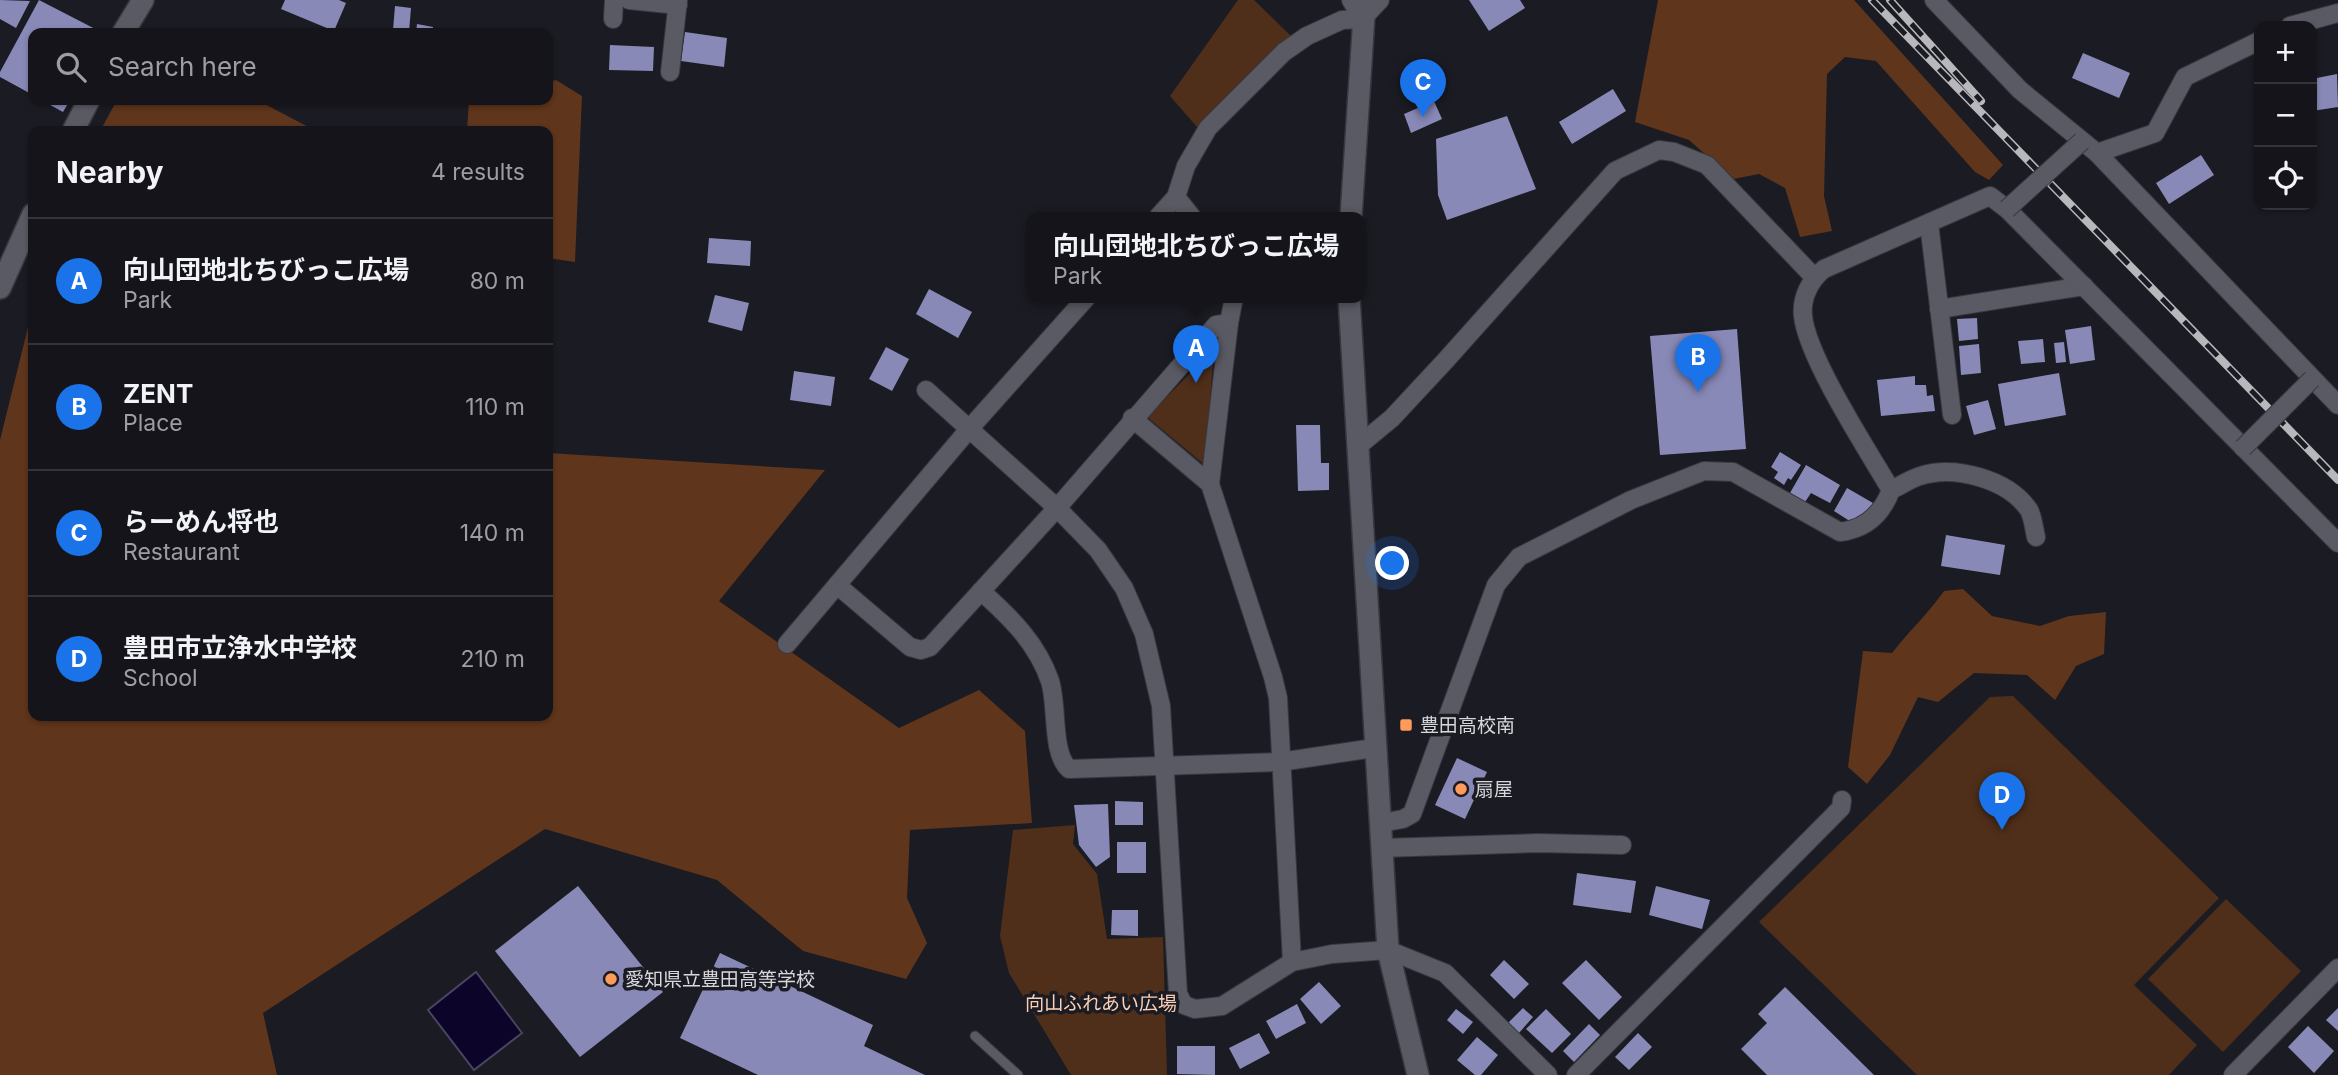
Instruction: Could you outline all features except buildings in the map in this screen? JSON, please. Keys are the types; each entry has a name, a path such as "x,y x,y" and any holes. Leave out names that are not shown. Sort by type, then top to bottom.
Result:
{"street":[{"path":"126,28 143,0"},
{"path":"613,19 614,0"},
{"path":"629,0 678,2 670,72"},
{"path":"1351,0 1364,9"},
{"path":"1162,212 1175,197 1186,166 1209,128 1284,52 1307,36 1380,0"},
{"path":"1934,0 2020,90 2097,153 2338,405"},
{"path":"1351,212 1364,9"},
{"path":"2308,21 2338,13"},
{"path":"2097,153 2155,133 2185,77 2254,43"},
{"path":"76,126 86,105"},
{"path":"2007,209 2082,141"},
{"path":"1357,447 1392,418 1437,370 1615,171 1660,150 1674,152 1707,165 1814,276"},
{"path":"1891,490 1812,349 1802,308 1814,276 1824,269 1990,196 2007,209 2338,544"},
{"path":"1175,197 1188,212"},
{"path":"1929,223 1952,415"},
{"path":"0,288 28,225"},
{"path":"1939,309 2084,286"},
{"path":"787,644 970,428 1082,303"},
{"path":"1233,303 1210,484 1278,698 1292,962"},
{"path":"1349,303 1388,950 1418,1075"},
{"path":"838,585 916,650 933,644 1057,508 1216,324 1229,323"},
{"path":"2243,448 2312,379"},
{"path":"926,390 1057,508 1106,561 1124,588 1144,634 1157,680 1180,1000 1184,1005 1195,1009 1223,1006 1292,962 1332,954 1388,950 1445,973 1548,1075"},
{"path":"1132,418 1210,484"},
{"path":"1381,823 1403,819 1412,814 1496,585 1519,557 1631,500 1704,471 1733,472 1840,532 1859,530 1881,509 1891,490 1922,475 1956,472 1991,481 2016,497 2030,512 2036,537"},
{"path":"981,592 1019,626 1040,659 1056,709 1059,757 1065,766 1075,771 1280,762 1374,748"},
{"path":"1576,1075 1841,808 1842,800"},
{"path":"1381,848 1538,842 1622,845"},
{"path":"2233,1075 2338,968"}],"lane":[{"path":"975,1036 1018,1075"}],"green space":[{"path":"1238,0 1254,0 1291,36 1197,127 1170,96"},
{"path":"1214,349 1205,465 1147,417"},
{"path":"2013,696 2219,898 2134,985 2197,1045 2169,1075 1917,1075 1759,922 1990,697"},
{"name":"向山ふれあい広場","path":"1075,825 1073,844 1097,874 1107,939 1163,937 1167,1075 1071,1075 1009,973 1000,936 1013,830"},
{"path":"2226,899 2301,971 2223,1052 2148,979"}],"shaded area":[{"path":"1658,0 1854,0 2003,165 1989,180 1975,172 1876,61 1845,57 1827,74 1824,196 1832,231 1800,237 1785,188 1759,174 1733,179 1689,140 1635,122"},
{"path":"553,81 582,96 575,262 553,259 553,126 467,126 469,105 553,105"},
{"path":"114,105 267,105 306,126 103,126"},
{"path":"28,327 28,721 553,721 553,453 825,470 719,601 899,728 979,690 1025,731 1032,823 910,830 907,898 927,943 906,979 803,951 717,880 545,829 263,1013 277,1075 0,1075 0,440"},
{"path":"1963,589 1992,616 2040,626 2069,616 2106,612 2104,654 2076,666 2055,700 2027,675 1974,673 1938,702 1918,697 1890,755 1867,784 1848,767 1863,651 1892,653 1944,591"},
{"path":"476,972 522,1033 474,1070 428,1010"}],"railway":[{"path":"1872,0 2338,480"},
{"path":"1890,0 1981,101"}],"place":[{"name":"らーめん将也","path":"1423,117"},
{"name":"向山団地北ちびっこ広場","path":"1196,383"},
{"name":"ZENT","path":"1698,392"},
{"name":"豊田高校南","path":"1406,725"},
{"name":"扇屋","path":"1461,789"},
{"name":"豊田市立浄水中学校","path":"2002,830"},
{"name":"愛知県立豊田高等学校","path":"611,979"}]}
